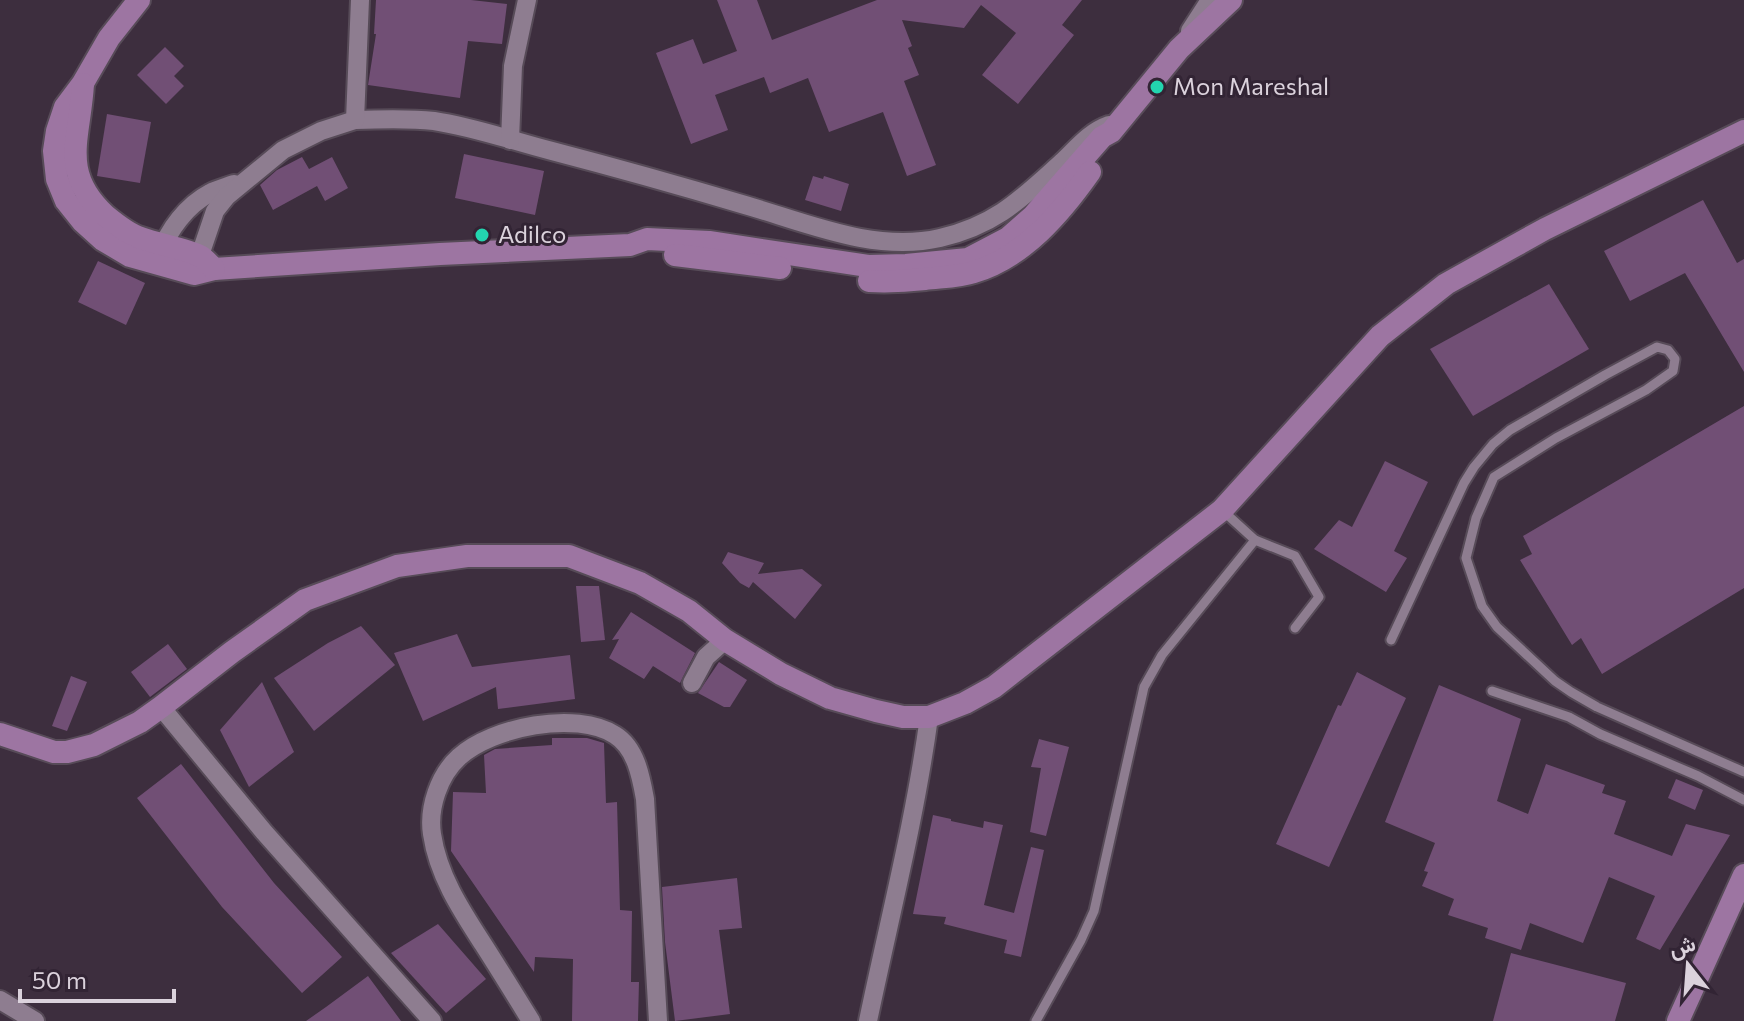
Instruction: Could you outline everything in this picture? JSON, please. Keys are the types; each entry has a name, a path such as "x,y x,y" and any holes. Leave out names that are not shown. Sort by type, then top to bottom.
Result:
{"main road":[{"path":"139,0 109,38 65,107 54,151 57,179 66,201 103,240 130,256 160,254 203,266 630,245 644,252 705,257 873,281 904,281 970,266 990,265 1032,240 1081,185 1115,127 1179,49 1231,0"},
{"path":"0,734 54,752 94,745 140,722 305,600 397,566 467,556 569,556 640,583 689,611 725,640 781,674 830,698 903,717 929,717 994,687 1222,510 1380,336 1446,284 1545,229 1744,131"},
{"path":"1678,1021 1744,875"}],"street":[{"path":"355,120 360,0"},
{"path":"510,140 513,66 527,0"},
{"path":"1179,49 1210,0"},
{"path":"203,266 215,211 227,196 283,150 321,131 355,120 434,121 472,128 837,232 903,243 937,239 995,218 1018,203 1086,138 1100,128 1115,127"},
{"path":"160,254 176,224 192,206 208,194 248,178"},
{"path":"692,683 706,657 725,640"},
{"path":"161,707 264,832 432,1021"},
{"path":"868,1021 929,717"},
{"path":"531,1021 459,905 439,866 431,832 432,807 449,769 460,756 514,729 568,723 616,735 626,745 641,775 658,1021"},
{"path":"0,1000 35,1021"}],"lane":[{"path":"1391,640 1464,483 1493,444 1510,430 1657,347 1668,350 1675,359 1673,371 1664,378 1556,438 1494,477 1476,518 1466,558 1482,606 1497,627 1543,671 1597,707 1744,772"},
{"path":"1474,467 1494,477"},
{"path":"1222,510 1255,540 1295,556 1319,597 1295,628"},
{"path":"1039,1020 1094,911 1144,687 1162,655 1255,540"},
{"path":"1492,691 1569,717 1744,800"}],"building":[{"path":"376,0 471,0 507,4 502,44 468,41 460,98 368,85 376,34"},
{"path":"717,0 757,0 772,40 877,0 1082,0 1062,25 1074,35 1018,104 982,75 1016,33 981,5 964,28 902,20 912,46 908,48 919,75 904,81 936,165 907,176 883,112 829,132 808,78 770,93 764,77 715,95 728,130 691,144 656,53 693,39 703,64 737,51"},
{"path":"165,47 184,66 174,76 184,86 166,104 137,75"},
{"path":"107,114 151,122 140,183 97,176"},
{"path":"464,154 544,171 535,215 455,198"},
{"path":"302,157 309,169 332,157 348,188 325,201 317,186 273,210 260,185 277,170"},
{"path":"813,176 849,184 841,211 805,200"},
{"path":"1703,200 1737,263 1744,259 1744,372 1685,273 1630,301 1604,251"},
{"path":"98,261 145,283 126,325 78,302"},
{"path":"1549,284 1589,349 1473,416 1430,349"},
{"path":"1744,406 1744,588 1602,674 1581,638 1572,645 1520,560 1532,554 1523,536"},
{"path":"1385,461 1428,482 1394,551 1407,558 1386,592 1314,549 1339,520 1352,527"},
{"path":"728,552 764,563 758,574 802,569 822,585 795,619 753,582 749,588 740,583 722,563"},
{"path":"576,586 599,586 605,640 581,642"},
{"path":"631,612 695,653 680,683 653,666 644,679 609,658 619,639 612,640"},
{"path":"361,626 395,665 314,731 274,678"},
{"path":"457,634 472,667 570,655 575,699 498,709 496,687 423,721 394,653"},
{"path":"168,644 187,669 150,697 131,672"},
{"path":"719,662 747,680 730,707 724,707 698,693"},
{"path":"1357,672 1406,698 1329,867 1276,844 1338,705 1341,706"},
{"path":"71,676 87,682 67,731 52,726"},
{"path":"262,682 294,752 249,787 220,730"},
{"path":"1439,685 1521,719 1497,801 1528,814 1546,764 1605,785 1602,793 1626,801 1614,834 1672,856 1686,824 1730,835 1660,950 1636,939 1655,896 1609,877 1583,943 1530,923 1521,950 1485,938 1488,928 1448,915 1454,899 1422,886 1428,872 1424,871 1435,843 1385,822"},
{"path":"552,738 587,738 604,743 606,803 617,802 620,910 632,911 631,982 639,982 638,1021 572,1021 573,959 535,957 534,972 451,851 453,792 486,793 484,755 495,749 552,745"},
{"path":"1039,739 1069,747 1046,836 1030,832 1041,768 1031,767"},
{"path":"181,764 274,883 342,957 302,993 222,907 137,798"},
{"path":"1676,779 1703,790 1695,810 1668,798"},
{"path":"933,815 983,828 984,821 1003,825 984,905 1014,913 1031,847 1044,850 1021,957 1004,953 1007,940 944,924 946,917 913,914"},
{"path":"737,878 742,928 719,930 730,1014 675,1021 662,887"},
{"path":"438,924 486,979 446,1013 391,953"},
{"path":"1511,953 1626,983 1615,1021 1493,1021"},
{"path":"368,976 401,1021 306,1021 326,1007"}],"place":[{"name":"Mon Mareshal","path":"1157,87"},
{"name":"Adilco","path":"482,235"}]}
